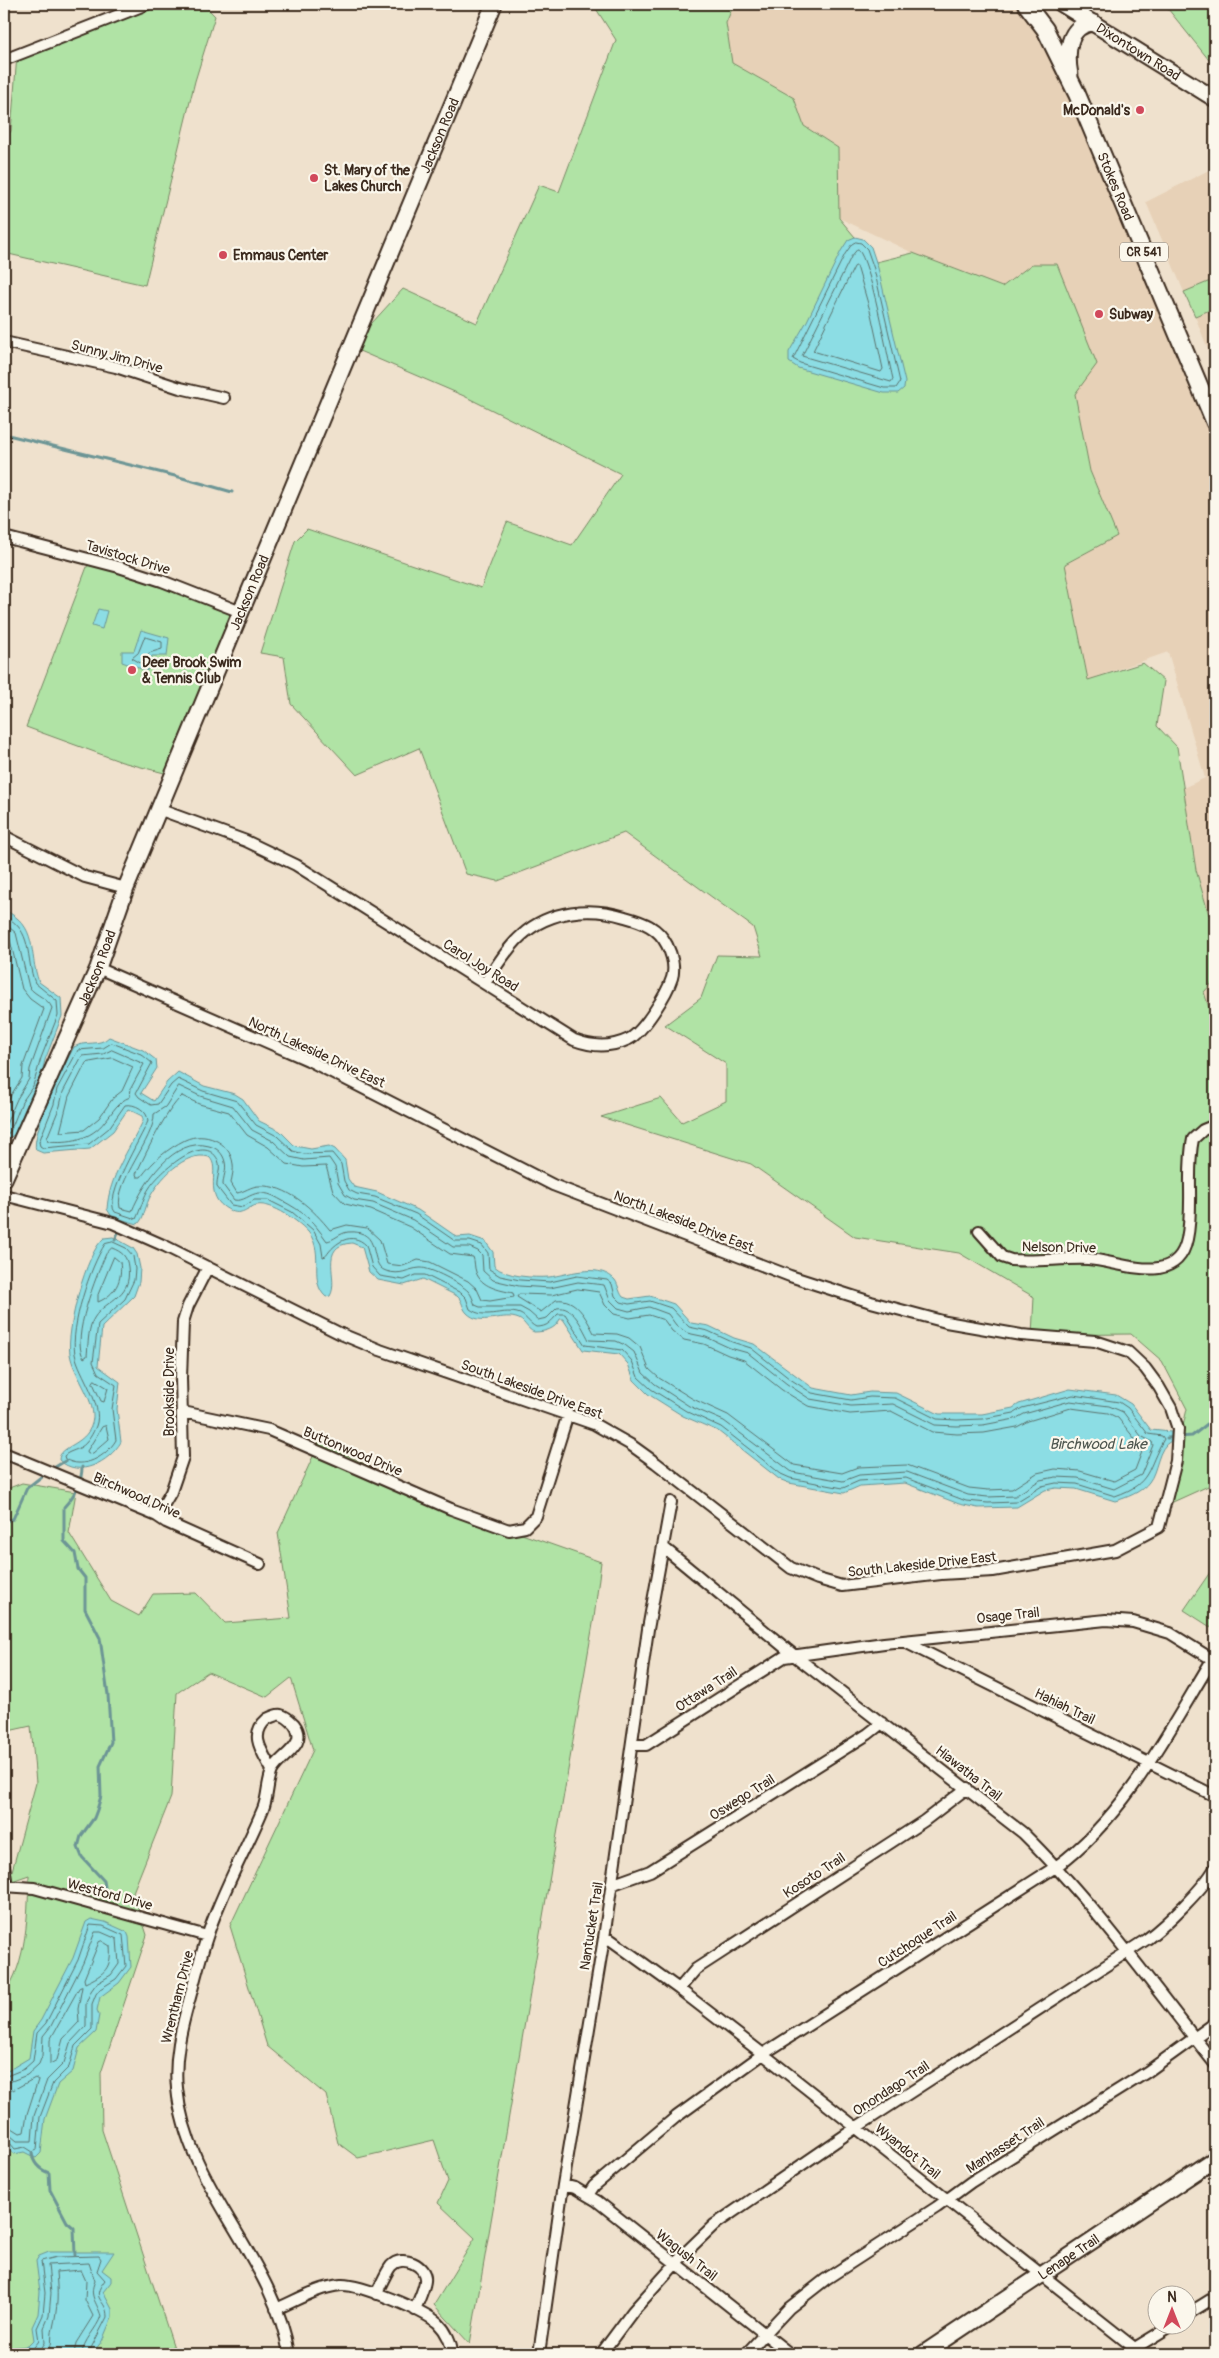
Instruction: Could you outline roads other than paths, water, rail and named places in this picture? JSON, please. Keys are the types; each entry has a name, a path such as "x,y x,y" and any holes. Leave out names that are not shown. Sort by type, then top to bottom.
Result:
{"main road":[{"name":"Stokes Road","path":"1026,4 1045,29 1062,60"},
{"name":"Stokes Road","path":"1039,4 1215,423"}],"street":[{"path":"4,60 146,4"},
{"name":"Jackson Road","path":"4,1179 8,1155 98,968 126,888 158,809 494,4"},
{"name":"Dixontown Road","path":"1062,4 1215,99"},
{"path":"1072,82 1067,56 1070,40 1083,25 1094,24"},
{"name":"Sunny Jim Drive","path":"4,342 116,367 180,388 224,398"},
{"name":"Tavistock Drive","path":"4,537 162,580 241,612"},
{"name":"Carol Joy Road","path":"158,809 246,841 296,865 574,1040 588,1045 619,1044 641,1030 656,1008 672,978 673,961 668,946 659,933 646,923 605,911 564,914 533,927 514,944 485,983"},
{"path":"4,836 85,877 126,888"},
{"name":"North Lakeside Drive East","path":"98,968 308,1060 553,1185 790,1276 871,1302 946,1322 1021,1335 1094,1341 1128,1352 1152,1378 1171,1408 1178,1429 1178,1451 1164,1506"},
{"name":"Nelson Drive","path":"979,1231 1002,1257 1011,1260 1090,1259 1146,1270 1172,1263 1179,1257 1187,1238 1193,1139 1203,1130 1215,1125"},
{"name":"South Lakeside Drive East","path":"4,1195 74,1211 115,1223 208,1267 341,1334 372,1347 594,1424 631,1445 791,1568 842,1586 941,1574 993,1571 1115,1550 1155,1530 1158,1527 1164,1506"},
{"name":"Brookside Drive","path":"157,1516 172,1492 183,1457 181,1378 183,1322 188,1306 208,1267"},
{"name":"Buttonwood Drive","path":"183,1412 269,1430 452,1510 508,1529 518,1530 525,1527 536,1516 568,1414"},
{"name":"Birchwood Drive","path":"4,1453 157,1516 166,1522 260,1564"},
{"name":"Nantucket Trail","path":"539,2354 563,2185 612,1885 648,1629 671,1502"},
{"name":"Hiawatha Trail","path":"663,1547 795,1656 967,1788 1022,1833 1057,1866 1215,2064"},
{"name":"Osage Trail","path":"795,1656 902,1641 1088,1620 1124,1620 1170,1633 1214,1660"},
{"name":"Hahiah Trail","path":"902,1641 1150,1762 1215,1796"},
{"name":"Ottawa Trail","path":"633,1745 646,1745 767,1666 784,1658 795,1656"},
{"name":"Cutchoque Trail","path":"588,2195 594,2186 676,2117 763,2054 1057,1866 1102,1826 1150,1762 1214,1660"},
{"path":"282,1715 298,1729 298,1740 292,1751 272,1770 260,1746 258,1730 271,1716 282,1715"},
{"name":"Oswego Trail","path":"612,1885 650,1870 859,1739 882,1722"},
{"name":"Wrentham Drive","path":"272,1770 264,1806 207,1936 184,2018 177,2055 176,2088 182,2122 199,2168 266,2285 284,2328 289,2354"},
{"name":"Kosoto Trail","path":"679,1989 696,1969 924,1821 967,1788"},
{"path":"4,1866 6,1886"},
{"name":"Onondago Trail","path":"601,2354 633,2311 675,2264 714,2225 857,2127 1152,1935 1209,1878 1215,1868"},
{"name":"Westford Drive","path":"6,1886 34,1888 207,1936"},
{"name":"Wyandot Trail","path":"604,1938 611,1940 679,1989 857,2127 1042,2275 1134,2352"},
{"name":"Manhasset Trail","path":"746,2354 789,2308 826,2279 948,2200 971,2182 1146,2072 1193,2036 1215,2022"},
{"name":"Lenape Trail","path":"923,2354 1215,2159"},
{"name":"Wagush Trail","path":"563,2185 575,2188 588,2195 790,2354"},
{"path":"376,2294 392,2266 398,2262 406,2261 414,2264 421,2268 425,2280 414,2310"},
{"path":"276,2310 321,2289 340,2285 359,2287 414,2310 438,2323 450,2341 452,2354"},
{"path":"1196,2309 1215,2297"},
{"path":"1134,2352 1157,2336"}],"water":[{"path":"855,237 863,239 871,247 878,268 905,382 904,388 898,393 884,393 798,368 789,362 789,352 807,321 841,251 848,240"},
{"path":"98,609 107,611 102,629 92,626"},
{"path":"141,630 169,638 167,656 152,656 147,671 122,662 122,651 134,651"},
{"path":"4,910 15,916 28,932 39,982 61,998 62,1016 45,1060 38,1089 27,1104 15,1134 4,1142"},
{"name":"Birchwood Lake","path":"109,1037 143,1050 156,1060 157,1068 141,1093 154,1101 167,1082 178,1072 204,1086 235,1094 243,1099 259,1121 280,1131 295,1146 311,1149 329,1146 335,1149 345,1160 348,1179 354,1187 377,1192 418,1210 457,1237 470,1236 485,1241 493,1252 494,1266 499,1270 520,1276 536,1277 549,1277 581,1271 598,1271 606,1274 615,1280 623,1297 629,1299 650,1296 674,1304 691,1323 709,1326 734,1338 754,1344 813,1388 851,1395 870,1392 896,1393 939,1414 982,1414 1013,1408 1019,1404 1070,1389 1116,1395 1131,1404 1151,1430 1171,1432 1171,1441 1166,1444 1160,1454 1152,1477 1146,1486 1134,1494 1115,1501 1076,1489 1056,1488 1045,1490 1017,1507 978,1508 959,1504 905,1483 860,1486 844,1493 789,1483 779,1479 718,1431 683,1416 648,1394 634,1380 628,1364 619,1354 583,1350 563,1319 560,1319 550,1329 534,1332 516,1318 478,1319 472,1317 465,1311 457,1296 423,1279 404,1285 378,1280 369,1272 362,1247 352,1243 341,1245 332,1256 332,1289 330,1296 326,1297 318,1283 316,1250 314,1241 309,1233 293,1219 270,1207 257,1205 241,1212 234,1212 221,1204 214,1190 214,1168 209,1157 191,1158 173,1168 153,1191 142,1219 138,1224 112,1217 107,1209 111,1186 120,1164 143,1122 142,1116 128,1109 113,1131 90,1149 43,1153 36,1150 38,1130 43,1115 74,1047 101,1042"},
{"path":"113,1237 133,1248 137,1254 140,1268 139,1282 134,1296 102,1327 98,1366 120,1382 117,1409 121,1442 109,1456 93,1466 75,1468 67,1466 59,1460 60,1455 86,1434 91,1427 93,1418 90,1402 75,1370 70,1354 71,1328 84,1275 97,1246 104,1238"},
{"path":"91,1919 105,1922 127,1932 131,1967 119,1983 100,1997 97,2010 99,2015 96,2032 79,2048 73,2071 58,2084 45,2119 41,2153 36,2158 24,2152 14,2154 8,2150 4,2142 4,2073 29,2058 33,2031 41,2020 73,1958 86,1922"},
{"path":"49,2252 114,2252 102,2270 111,2277 111,2282 103,2292 112,2309 112,2317 102,2341 92,2354 4,2354 15,2347 28,2346 34,2340 32,2327 38,2314 40,2292 36,2261 39,2256"}],"waterway":[{"path":"4,434 232,492"},
{"path":"115,1240 120,1227"},
{"path":"1167,1438 1192,1436 1215,1418"},
{"path":"52,1469 65,1461"},
{"path":"82,1467 81,1478 77,1488 64,1507 64,1541 75,1553 78,1569 85,1578 85,1609 100,1638 108,1695 111,1742 100,1766 101,1796 97,1810 94,1818 81,1836 78,1847 82,1857 104,1881 105,1887"},
{"path":"4,1521 13,1519 27,1488 46,1473"},
{"path":"32,2153 38,2166 49,2173 50,2190 67,2222 74,2228 75,2255"}],"place":[{"name":"McDonald's","path":"1140,110"},
{"name":"St. Mary of the Lakes Church","path":"314,178"},
{"name":"Emmaus Center","path":"223,255"},
{"name":"Subway","path":"1099,314"},
{"name":"Deer Brook Swim & Tennis Club","path":"132,670"}]}
